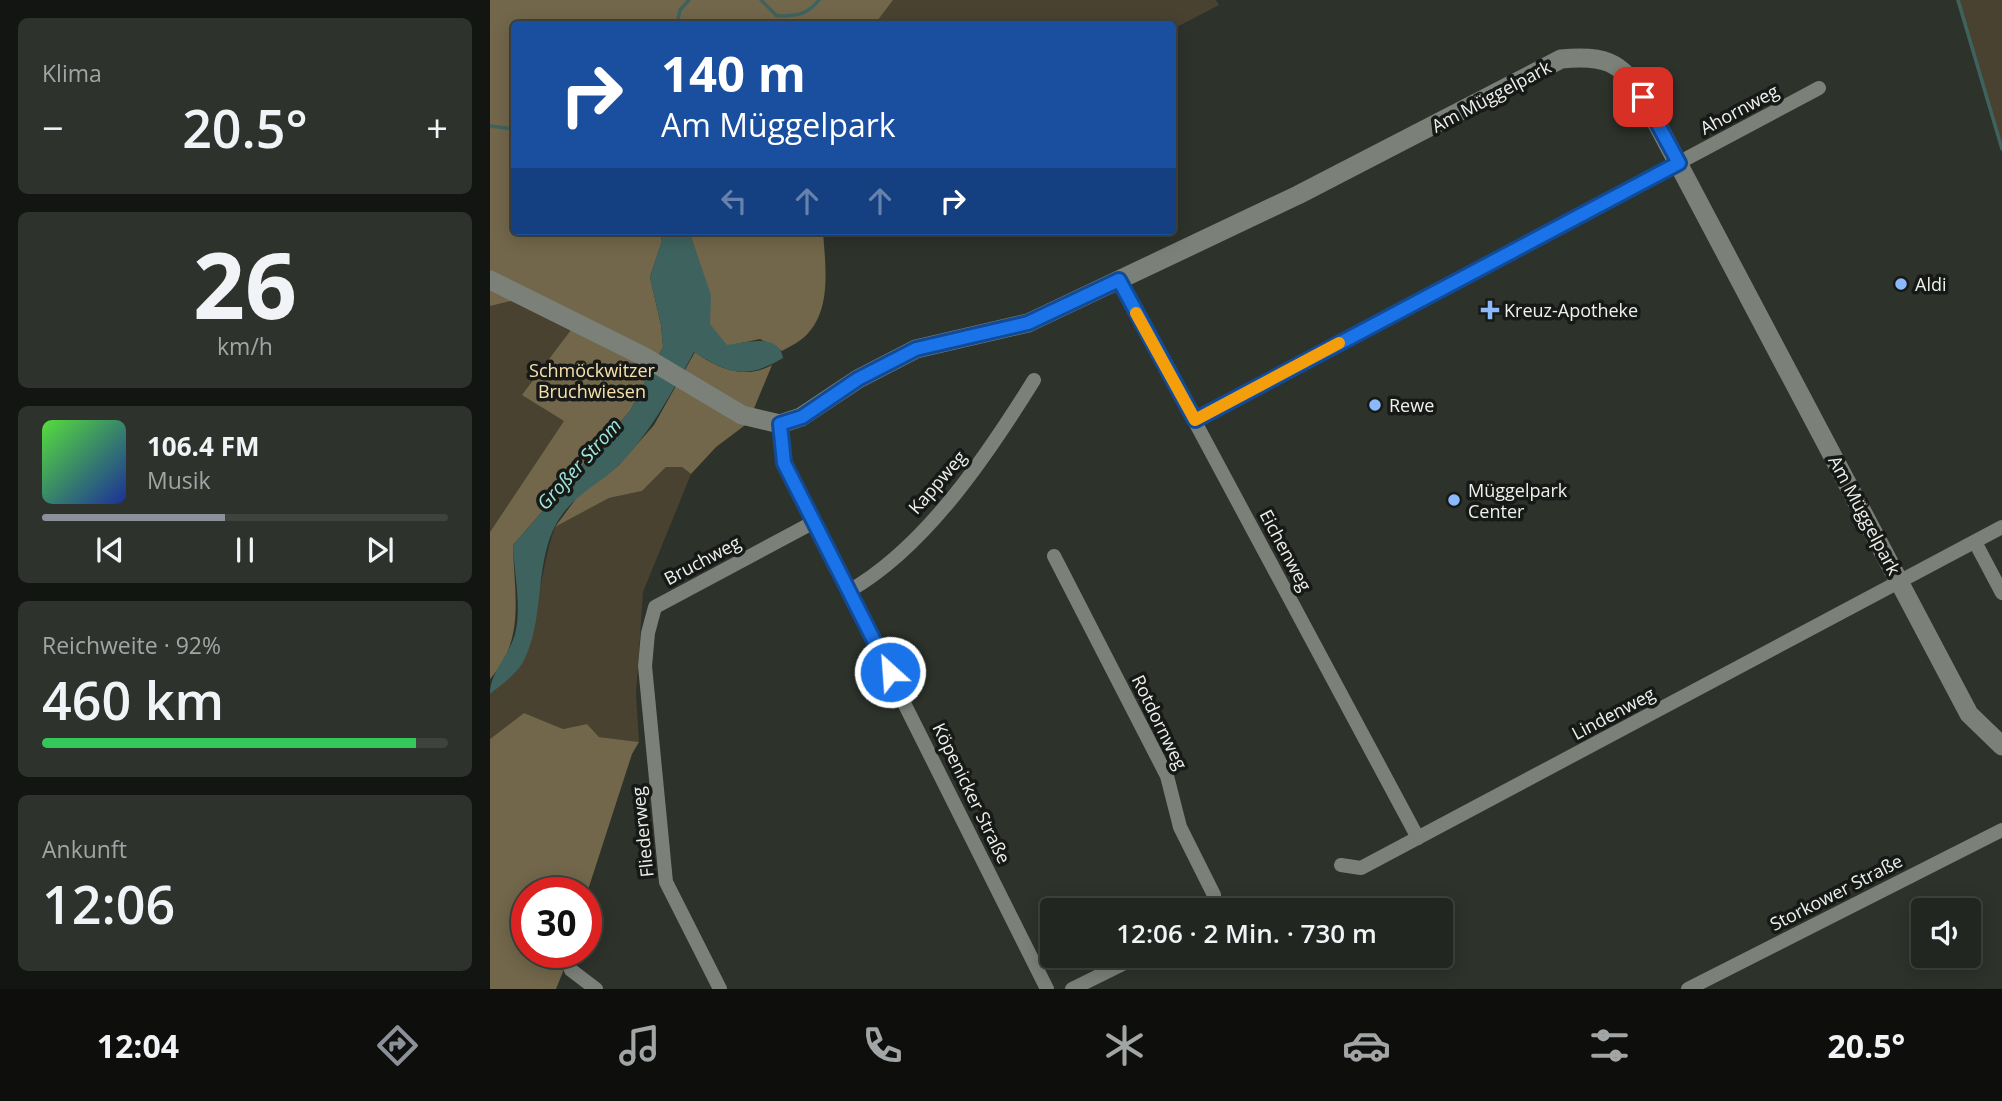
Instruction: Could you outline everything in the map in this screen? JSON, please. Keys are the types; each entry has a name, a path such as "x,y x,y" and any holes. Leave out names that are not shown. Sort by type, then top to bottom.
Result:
{"main road":[{"name":"Am Müggelpark","path":"780,424 802,417 858,379 916,349 1028,323 1343,173 1561,60 1589,57 1622,69 1643,97 1969,715 2002,746"},
{"path":"490,280 643,356 698,386 742,415 780,424"}],"street":[{"name":"Ahornweg","path":"1195,420 1819,88"},
{"name":"Eichenweg","path":"1119,280 1418,838"},
{"name":"Kappweg","path":"849,591 883,567 938,512 989,450 1034,380"},
{"name":"Köpenicker Straße","path":"780,424 784,463 1047,989"},
{"name":"Bruchweg","path":"652,742 645,666 648,633 655,607 814,522"},
{"name":"Lindenweg","path":"1341,865 1361,868 2002,527"},
{"path":"1975,542 2002,593"},
{"name":"Rotdornweg","path":"1054,556 1167,776 1180,827 1214,898"},
{"name":"Fliederweg","path":"652,742 666,882 720,989"},
{"name":"Storkower Straße","path":"1688,989 2002,830"},
{"path":"1072,989 1115,968"},
{"path":"571,970 596,989"}],"shaded area":[{"path":"893,0 1216,0 1219,5 1176,27 1176,21 877,21"},
{"path":"1956,0 2002,0 2002,150"},
{"path":"536,295 580,318 565,421 490,532 490,306"},
{"path":"666,467 682,467 691,474 643,592 636,694 639,742 599,737 587,724 563,729 524,713 490,739 490,694 507,678 528,638 555,527 609,498 642,491"}],"green space":[{"name":"Schmöckwitzer Bruchwiesen","path":"490,0 893,0 877,21 511,21 511,235 660,235 662,241 650,277 663,347 630,411 513,545 516,598 513,632 509,648 490,679 490,532 564,421 522,395 580,318 536,295 490,306"},
{"path":"690,235 823,235 826,270 821,310 809,332 782,351 760,339 727,346 709,324 710,295"},
{"path":"695,352 722,368 742,372 752,372 772,365 748,423 716,447 691,474 682,467 666,467 642,491 609,498 555,527 581,492 618,466 654,425"},
{"path":"524,713 563,729 587,724 599,737 639,742 632,754 592,877 511,877 511,968 565,968 556,989 490,989 490,739"}],"water":[{"path":"660,235 690,235 711,295 710,324 727,345 751,341 768,342 780,350 783,358 758,369 738,372 717,365 694,352 661,410 632,450 612,471 576,499 560,518 547,546 530,645 518,670 490,694 493,678 512,642 517,624 518,602 513,545 630,411 663,347 650,277 662,241"}],"waterway":[{"name":"Großer Strom","path":"678,21 680,10 689,0"},
{"name":"Großer Strom","path":"761,0 777,16 801,14 819,0"},
{"path":"1958,0 2002,149"},
{"path":"490,126 511,129"}],"slow traffic":[{"path":"1136,313 1195,420 1339,343"}],"place":[{"name":"Aldi","path":"1901,284"},
{"name":"Kreuz-Apotheke","path":"1490,310"},
{"name":"Rewe","path":"1375,405"},
{"name":"Müggelpark Center","path":"1454,500"}],"route":[{"path":"890,672 784,463 780,424 802,417 858,379 916,349 1014,328 1119,280 1195,420 1679,163 1643,97"}]}
